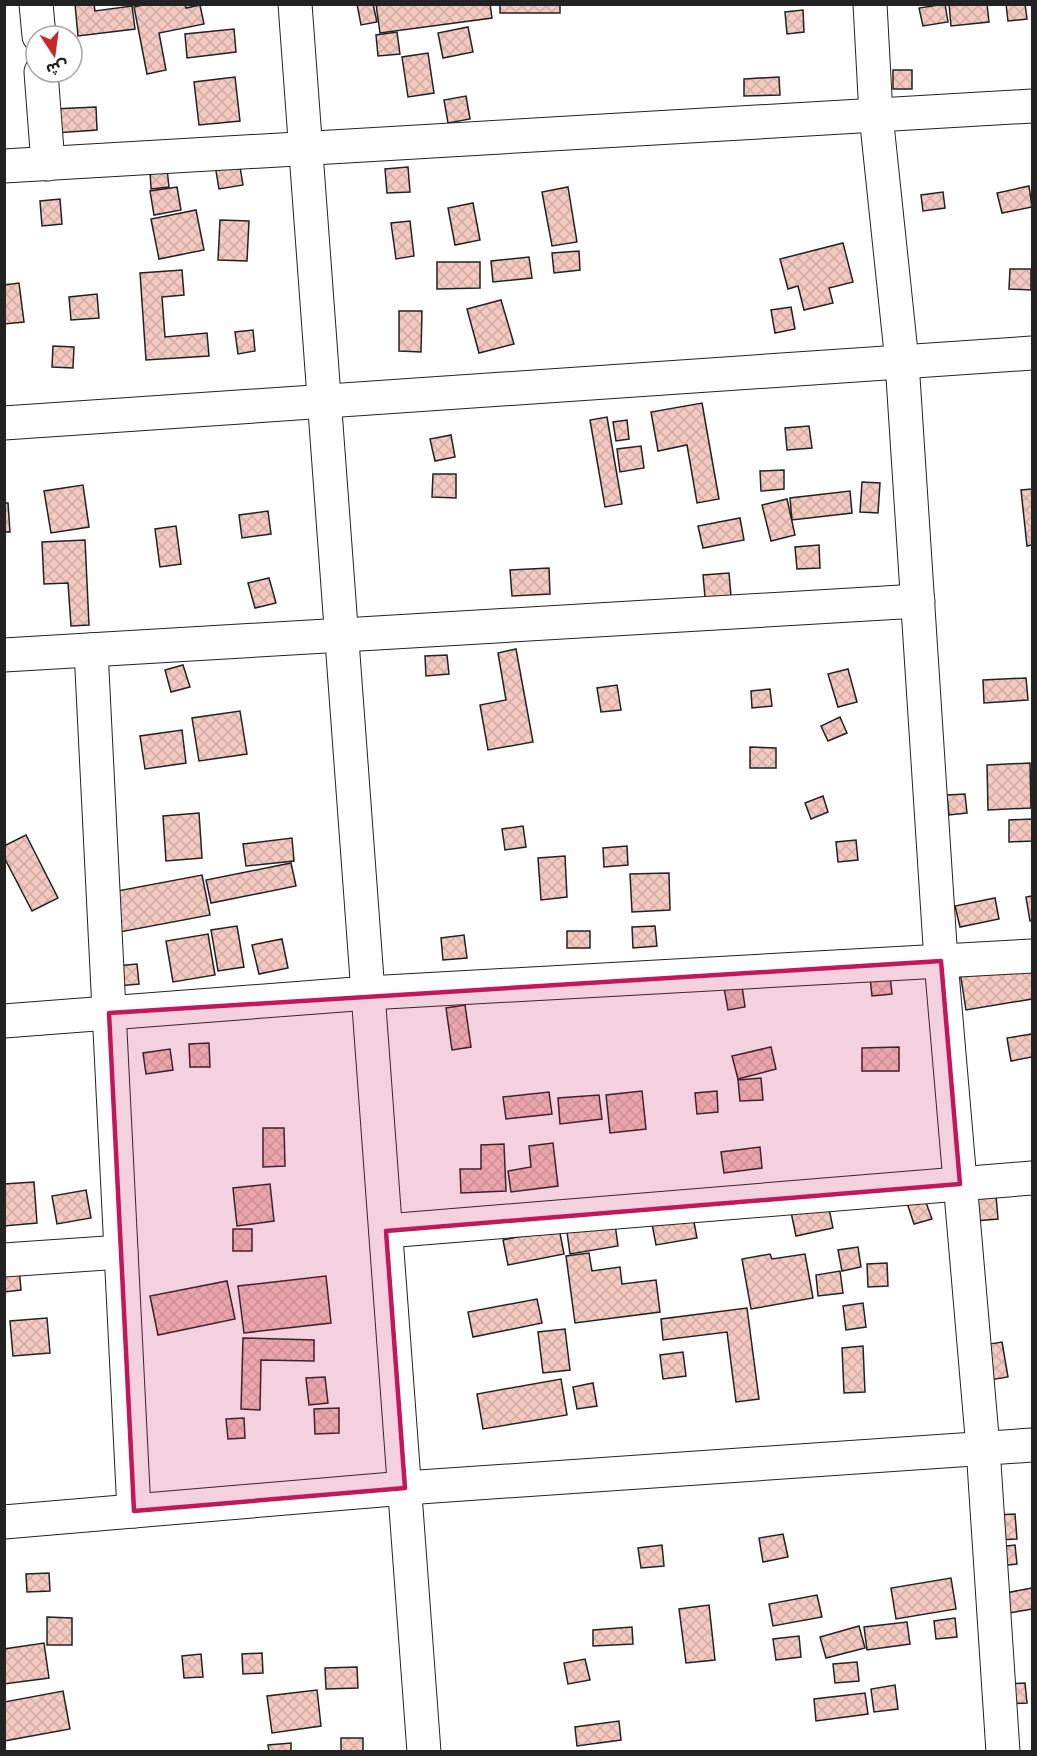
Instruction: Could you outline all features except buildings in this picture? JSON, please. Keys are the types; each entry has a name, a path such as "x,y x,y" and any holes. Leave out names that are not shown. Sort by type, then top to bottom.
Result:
{"street":[{"path":"36,4 38,24"},
{"path":"295,4 424,1752"},
{"path":"870,4 876,115 902,362 941,961 983,1448 1003,1752"},
{"path":"42,84 48,164"},
{"path":"4,166 1032,106"},
{"path":"4,423 1032,353"},
{"path":"4,655 918,601"},
{"path":"91,650 134,1511"},
{"path":"4,1021 368,993 1032,956"},
{"path":"386,1231 1032,1178"},
{"path":"4,1260 121,1252"},
{"path":"4,1522 405,1488 1032,1445"}],"highlighted area":[{"path":"941,961 960,1184 386,1231 405,1488 134,1511 109,1013"}]}
